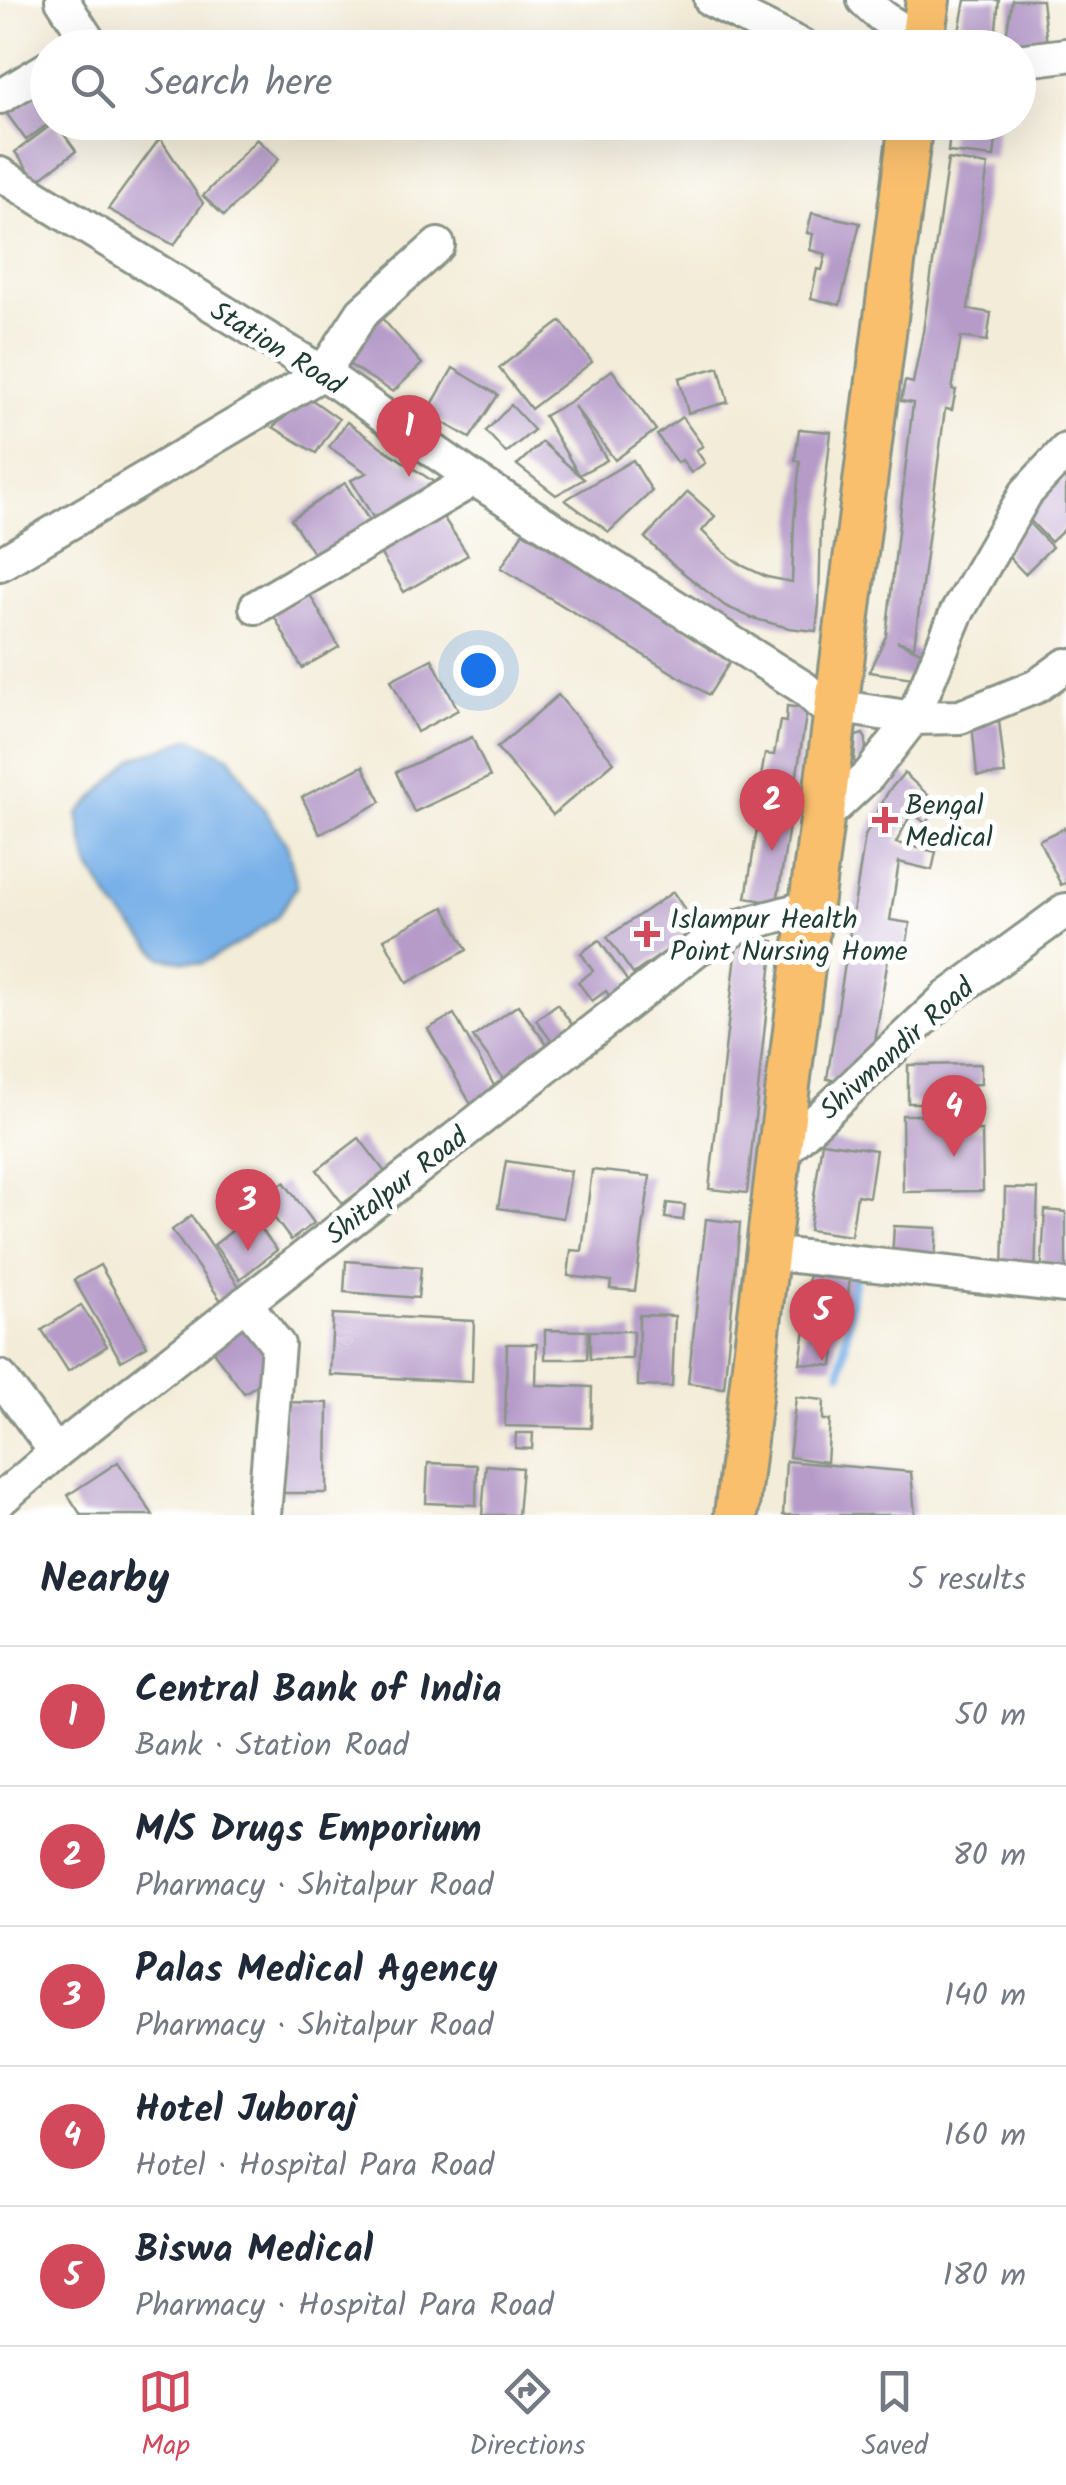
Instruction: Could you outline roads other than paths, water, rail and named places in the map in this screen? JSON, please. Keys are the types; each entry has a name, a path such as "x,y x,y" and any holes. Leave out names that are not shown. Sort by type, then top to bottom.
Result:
{"main road":[{"path":"736,1515 823,818 820,697 907,140"}],"street":[{"path":"62,0 82,30"},
{"path":"710,0 770,30"},
{"path":"864,0 878,14 919,30"},
{"path":"1036,59 1066,55"},
{"path":"0,97 30,79"},
{"name":"Station Road","path":"0,174 323,373 474,479 820,697"},
{"path":"0,564 323,373 362,313 438,245"},
{"path":"823,818 869,774 912,718 956,614 1026,493 1066,450"},
{"path":"256,607 474,479"},
{"path":"820,697 912,718 960,718 1037,686 1066,665"},
{"name":"Shitalpur Road","path":"0,1500 698,949 743,926 812,906"},
{"name":"Shivmandir Road","path":"779,1156 946,998 1066,910"},
{"path":"767,1252 1066,1286"},
{"path":"245,1303 278,1345 264,1515"},
{"path":"0,1377 56,1452"}],"water":[{"path":"191,738 230,757 287,845 297,886 277,917 201,964 162,958 113,905 87,862 78,814 132,759"}],"waterway":[{"path":"841,1372 855,1272"}],"place":[{"name":"Central Bank of India","path":"409,477"},
{"name":"Bengal Medical","path":"885,820"},
{"name":"M/S Drugs Emporium","path":"772,851"},
{"name":"Islampur Health Point Nursing Home","path":"647,934"},
{"name":"Hotel Juboraj","path":"954,1157"},
{"name":"Palas Medical Agency","path":"248,1251"},
{"name":"Biswa Medical","path":"822,1361"}]}
